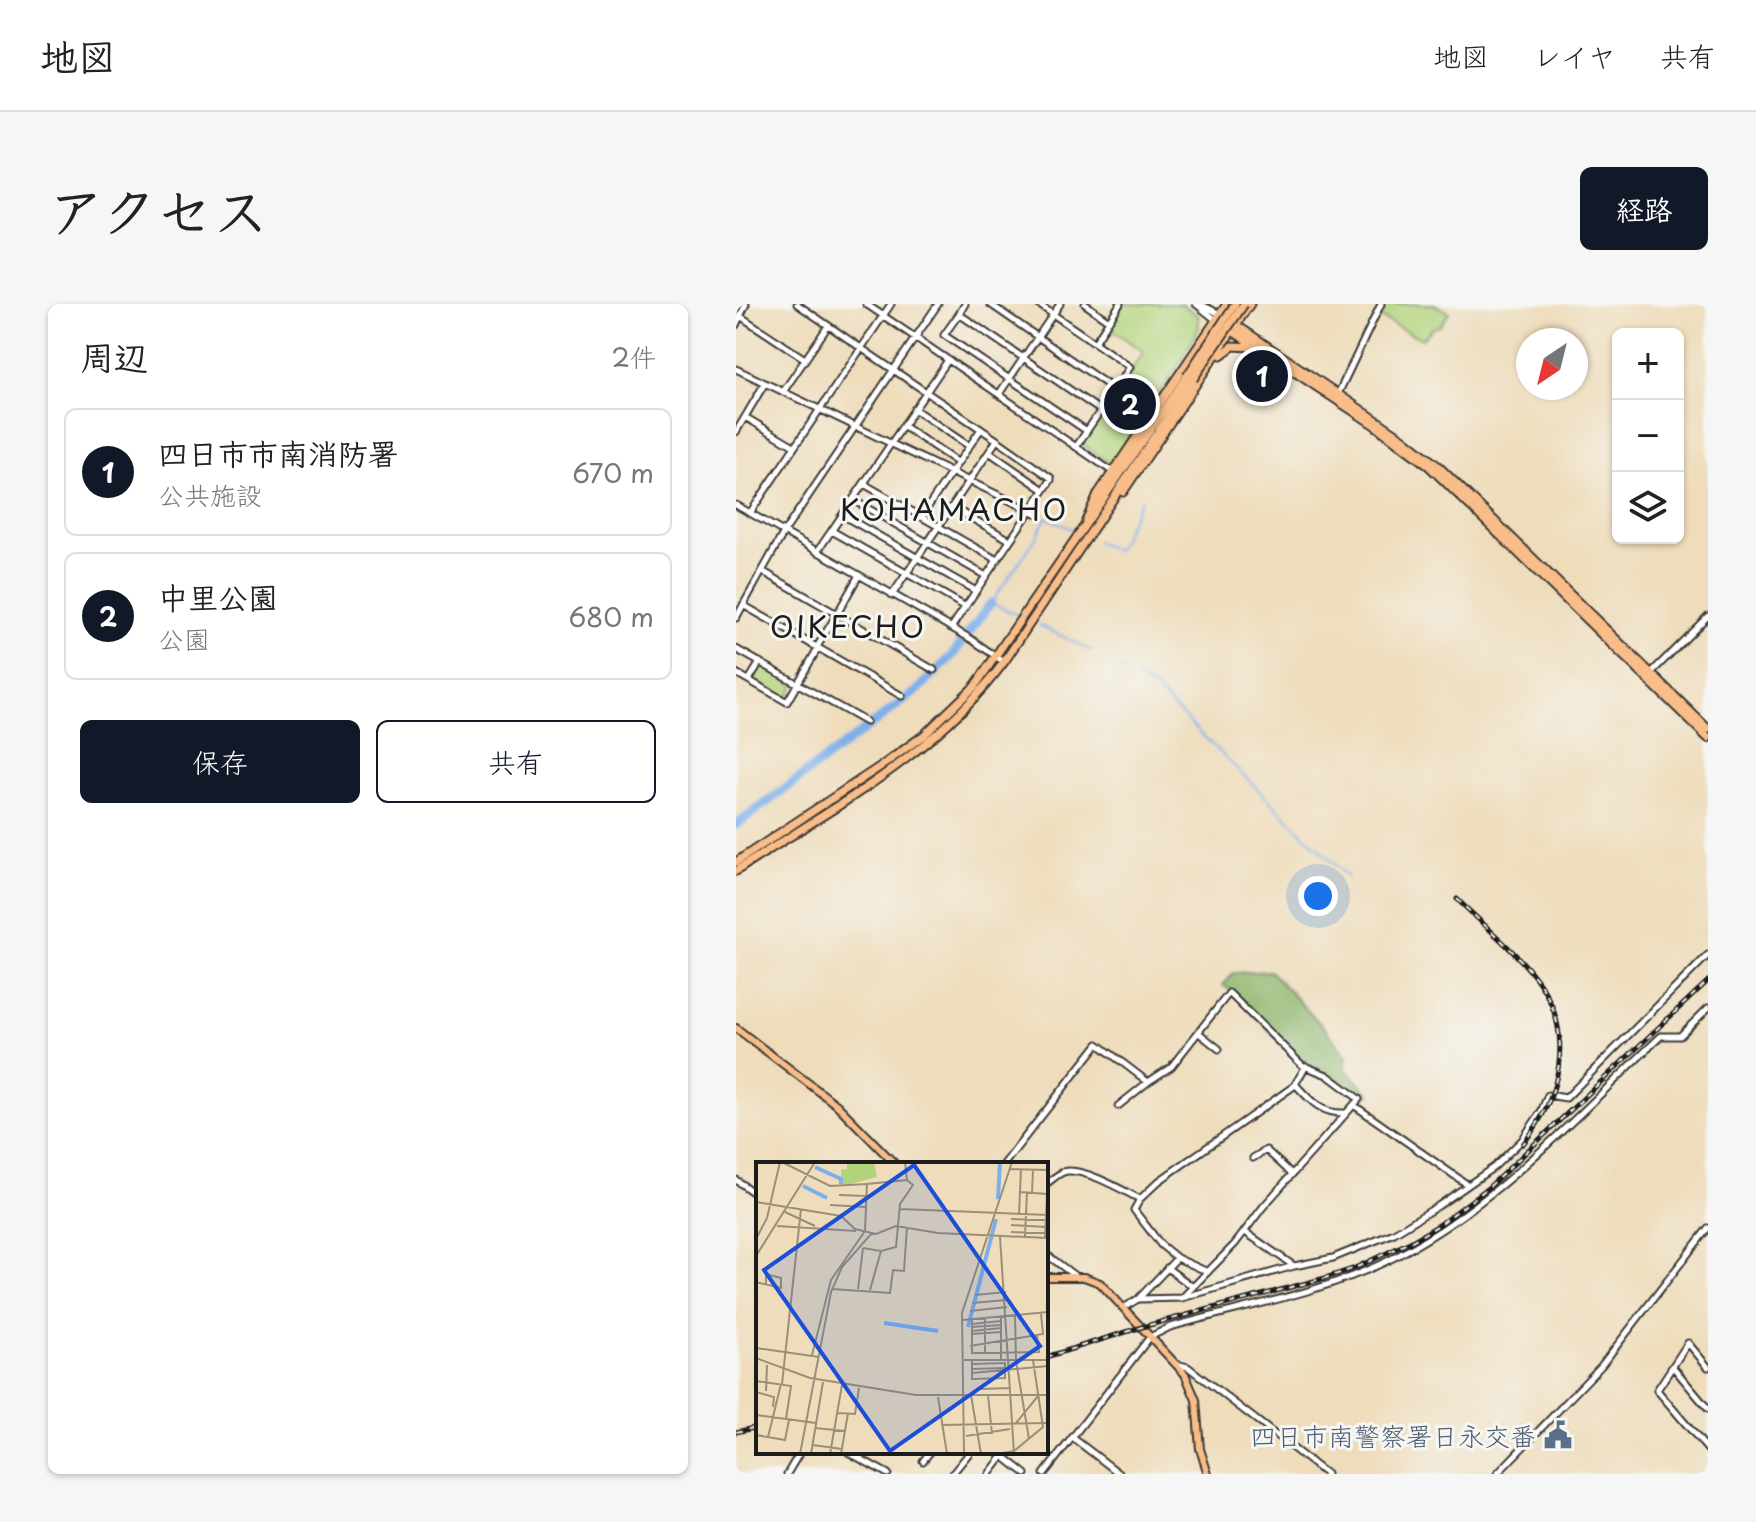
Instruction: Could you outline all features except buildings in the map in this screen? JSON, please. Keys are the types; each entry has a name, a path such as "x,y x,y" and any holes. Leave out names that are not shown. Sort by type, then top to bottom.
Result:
{"highway":[{"path":"1082,539 1098,494 1227,304"},
{"path":"736,871 930,741 980,692 1190,377 1235,304"},
{"path":"1190,377 1247,304"},
{"path":"1082,539 1129,484 1247,304"},
{"path":"1218,317 1338,394 1438,466 1708,729"},
{"path":"1234,327 1255,347 1376,426 1429,466 1708,738"},
{"path":"1213,360 1233,346 1255,347"},
{"path":"736,862 924,735 1001,659"}],"main road":[{"path":"736,1028 837,1105 893,1162"},
{"path":"1048,1277 1075,1276 1100,1283 1185,1374 1196,1400 1200,1449 1208,1474"}],"street":[{"path":"736,325 746,304"},
{"path":"797,304 1051,478 951,628"},
{"path":"866,304 1113,472"},
{"path":"750,513 891,304"},
{"path":"736,618 784,532 938,304"},
{"path":"965,304 944,335 1087,431"},
{"path":"990,304 1115,390"},
{"path":"1038,304 1130,367 1076,447"},
{"path":"999,394 1060,304"},
{"path":"1085,304 1109,321"},
{"path":"1095,342 1120,304"},
{"path":"1198,304 1218,317"},
{"path":"1338,394 1381,304"},
{"path":"959,314 1101,411"},
{"path":"740,316 805,359"},
{"path":"783,392 828,326"},
{"path":"817,552 948,360"},
{"path":"736,369 1040,515"},
{"path":"736,432 765,383"},
{"path":"914,409 969,446"},
{"path":"745,417 794,446"},
{"path":"903,426 958,463"},
{"path":"921,517 981,429"},
{"path":"892,595 997,440"},
{"path":"989,452 1044,490"},
{"path":"864,484 997,560"},
{"path":"853,500 986,576"},
{"path":"736,505 1001,659"},
{"path":"952,507 1010,540"},
{"path":"842,515 976,591"},
{"path":"832,531 966,607"},
{"path":"762,571 934,670"},
{"path":"736,673 787,702 859,575"},
{"path":"743,605 902,696"},
{"path":"1651,673 1708,616"},
{"path":"736,649 866,722"},
{"path":"749,680 760,662"},
{"path":"1138,1299 1182,1298 1333,1258 1384,1238 1430,1212 1484,1175 1522,1140 1548,1095 1566,1098 1708,955"},
{"path":"1118,1106 1171,1067 1229,993 1306,1066 1327,1075 1359,1099 1245,1232 1182,1298"},
{"path":"1044,1474 1150,1337 1170,1327 1353,1275 1419,1243 1498,1189 1661,1036 1680,1036 1708,1008"},
{"path":"1199,1033 1219,1049"},
{"path":"1006,1162 1098,1044 1148,1082"},
{"path":"1208,1272 1177,1258 1161,1245 1134,1210 1140,1199 1159,1181 1296,1085 1306,1066"},
{"path":"1296,1085 1320,1110 1346,1113"},
{"path":"1355,1106 1468,1185"},
{"path":"1253,1158 1266,1150 1292,1174"},
{"path":"1048,1183 1068,1171 1099,1180 1140,1199"},
{"path":"736,1180 756,1195"},
{"path":"1497,1474 1601,1366 1708,1228"},
{"path":"1245,1232 1294,1266"},
{"path":"1048,1256 1075,1276"},
{"path":"1125,1307 1138,1299 1177,1258"},
{"path":"1167,1268 1193,1287"},
{"path":"1708,1367 1688,1343 1657,1390 1708,1450"},
{"path":"1176,1364 1188,1367 1326,1474"},
{"path":"1673,1367 1708,1409"},
{"path":"1073,1438 1120,1474"},
{"path":"787,1474 799,1454"},
{"path":"852,1454 888,1474"},
{"path":"923,1461 928,1454"},
{"path":"953,1473 968,1454"},
{"path":"989,1474 1000,1454 1026,1474"}],"green space":[{"path":"1123,304 1182,304 1198,315 1199,328 1178,366 1110,464 1081,443 1144,352 1107,326"},
{"path":"1383,304 1434,304 1449,312 1440,326 1433,328 1422,339 1377,316"},
{"path":"760,665 793,684 787,698 753,681"},
{"path":"1270,971 1347,1057 1345,1069 1370,1094 1363,1101 1364,1107 1359,1104 1361,1099 1324,1071 1303,1062 1248,1010 1243,1000 1223,985 1234,973"}],"waterway":[{"path":"1097,542 1116,551 1141,499"},
{"path":"1018,615 991,603 1036,538 1046,517 1074,530"},
{"path":"736,825 917,691 952,656 991,603"},
{"path":"1039,625 1092,651"},
{"path":"1122,670 1126,672"},
{"path":"1137,678 1152,686 1349,878"}],"railway":[{"path":"1457,899 1531,972 1551,1004 1557,1024 1560,1045 1554,1087 1536,1126 1523,1144"},
{"path":"1048,1356 1142,1327 1325,1278 1355,1268 1412,1241 1439,1225 1489,1187 1708,981"},
{"path":"736,1432 756,1427"}],"place":[{"name":"四日市市南消防署","path":"1262,376"},
{"name":"中里公園","path":"1130,404"},
{"name":"四日市南警察署日永交番","path":"1558,1435"}],"district":[{"name":"KOHAMACHO","path":"954,508"},
{"name":"OIKECHO","path":"848,625"}]}
